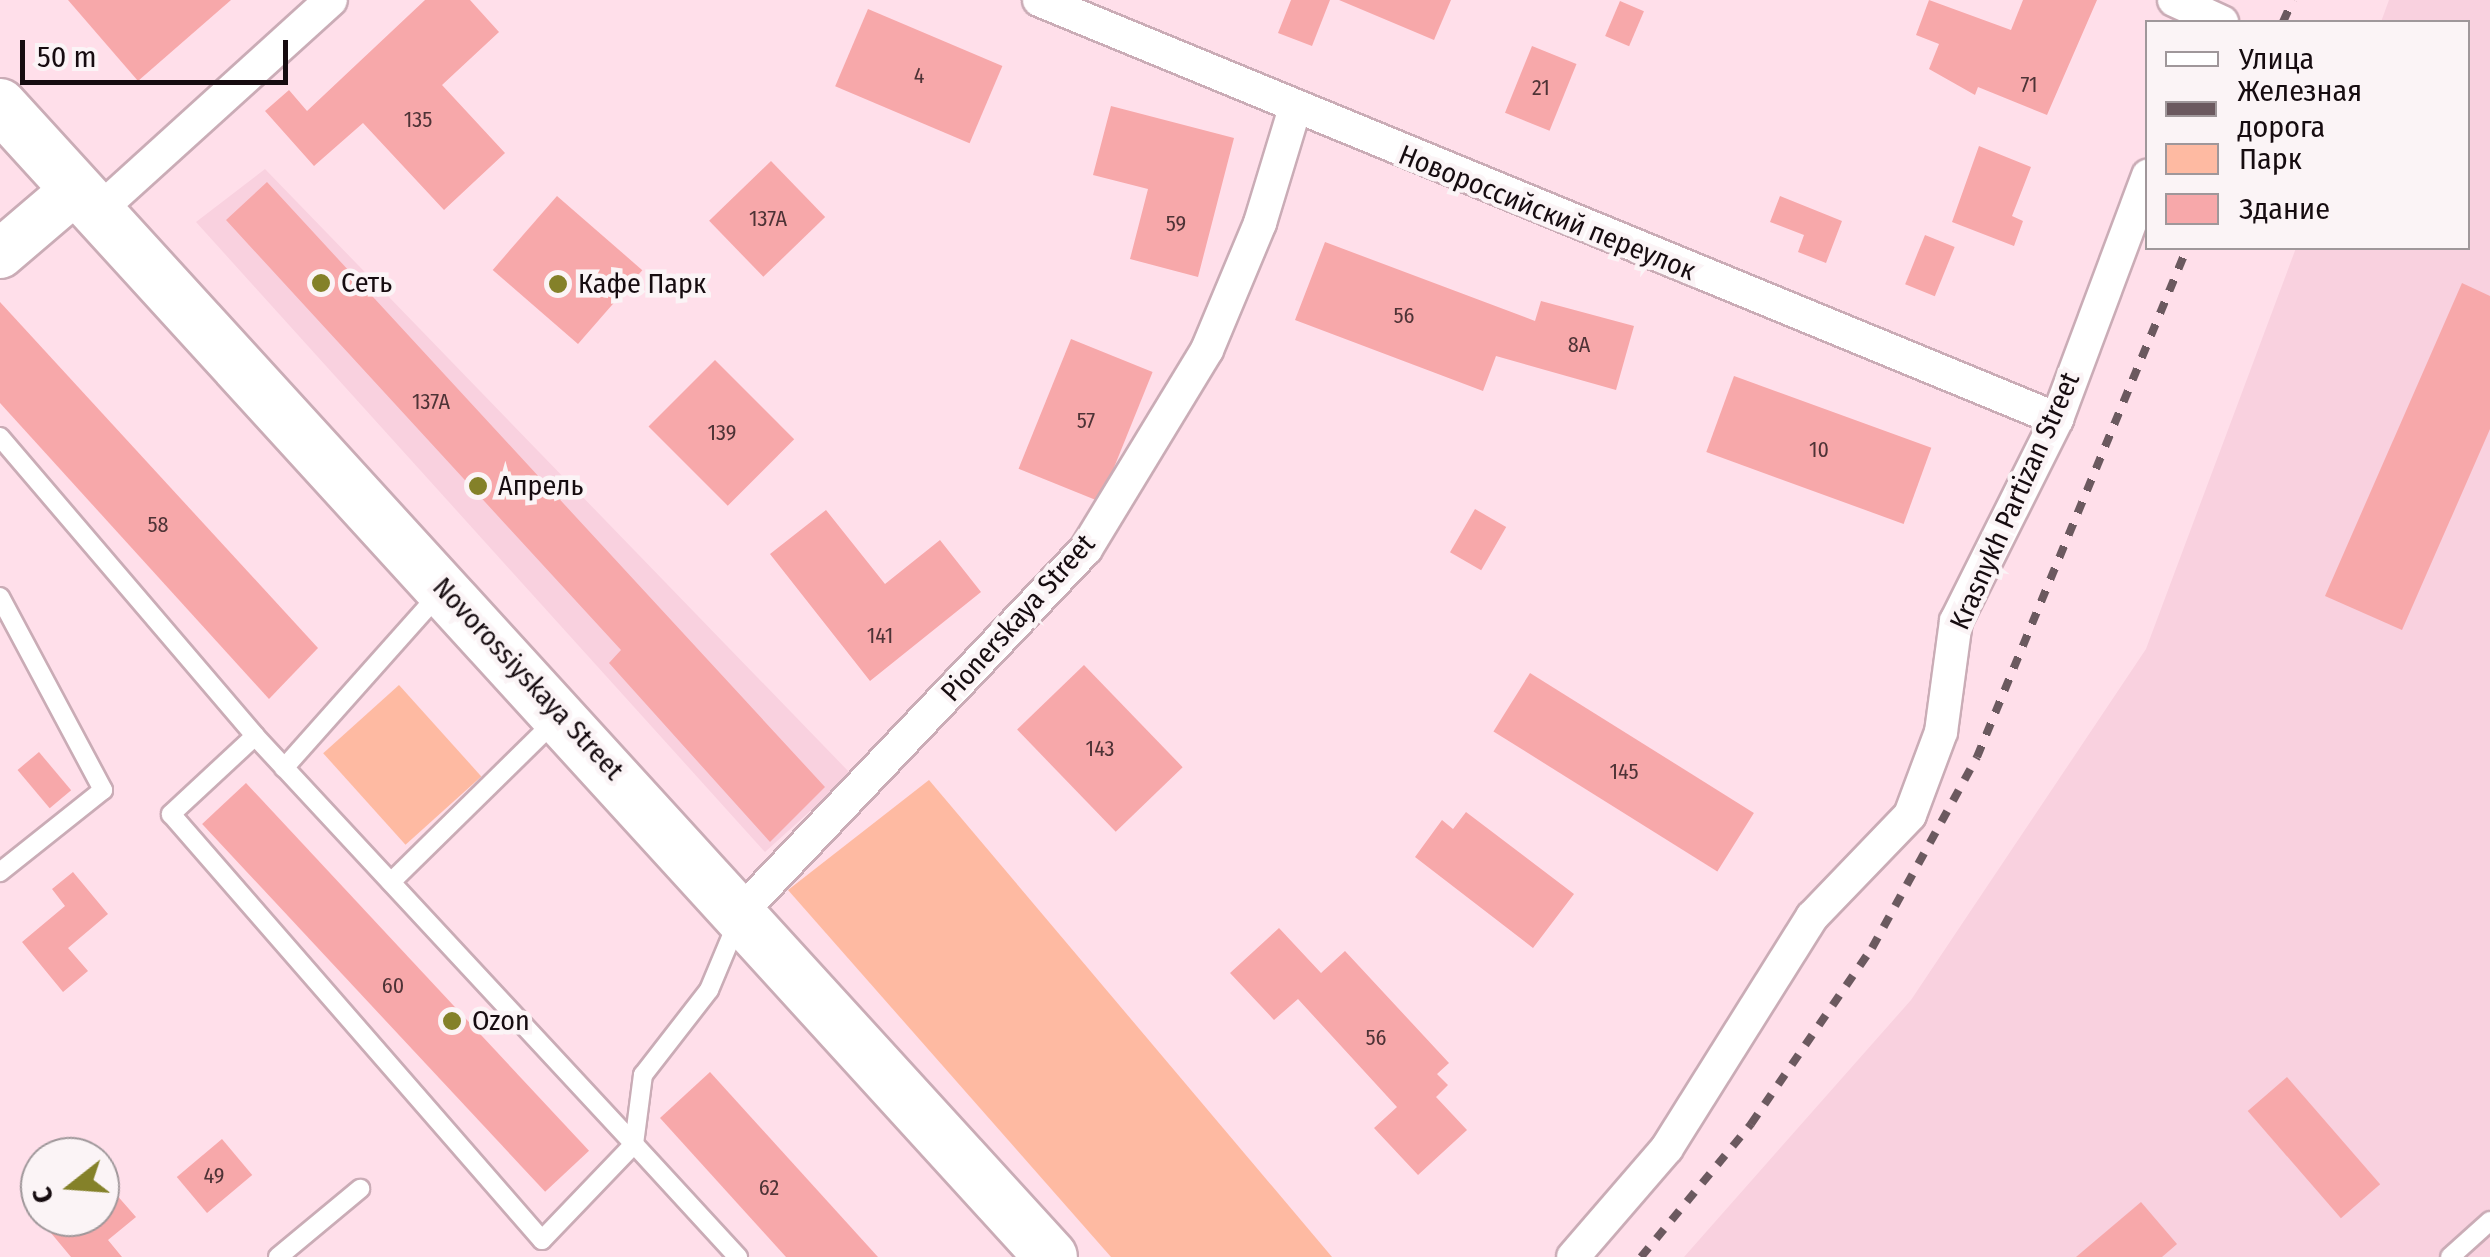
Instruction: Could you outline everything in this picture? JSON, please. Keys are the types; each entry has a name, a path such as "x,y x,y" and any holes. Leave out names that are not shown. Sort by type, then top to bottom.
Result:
{"main road":[{"name":"Novorossiyskaya Street","path":"0,106 562,714 1051,1257"}],"street":[{"path":"0,254 86,202 331,0"},
{"name":"Новороссийский переулок","path":"1040,0 1294,110 2056,419"},
{"path":"2174,0 2219,20"},
{"name":"Pionerskaya Street","path":"741,912 1086,550 1208,350 1260,222 1294,110"},
{"name":"Krasnykh Partizan Street","path":"1573,1257 1667,1148 1812,916 1910,815 1940,732 1956,621 2056,419 2145,183"}],"lane":[{"path":"0,438 284,768 738,1257"},
{"path":"284,768 444,588"},
{"path":"0,597 103,790 0,872"},
{"path":"391,882 562,714"},
{"path":"256,736 171,814 542,1240 634,1144 644,1076 709,990 741,912"},
{"path":"278,1257 360,1189"},
{"path":"2450,1257 2490,1221"}],"shaded area":[{"path":"2389,0 2490,0 2490,1257 1684,1257 1911,1000 2146,649 2295,250 2470,250 2470,20 2382,20"},
{"path":"265,169 851,774 765,852 196,222"}],"green space":[{"path":"399,685 481,776 406,845 323,753"},
{"path":"929,780 1332,1257 1111,1257 788,890"}],"building":[{"path":"68,0 231,0 138,81"},
{"path":"425,0 470,0 499,32 442,85 505,153 444,210 363,123 314,166 265,111 289,90 307,111"},
{"path":"1291,0 1330,0 1312,46 1278,33"},
{"path":"1339,0 1451,0 1434,40"},
{"path":"1929,0 2011,30 2023,0 2097,0 2047,115 1978,87 1975,95 1929,69 1939,44 1916,35"},
{"path":"1620,1 1644,11 1629,46 1605,36"},
{"path":"868,9 1002,66 970,143 835,86"},
{"path":"1532,46 1577,64 1550,131 1505,113"},
{"path":"1111,106 1234,138 1198,277 1130,259 1148,189 1093,175"},
{"path":"1979,146 2031,167 2012,216 2023,221 2014,246 1952,222"},
{"path":"771,161 825,217 763,277 709,221"},
{"path":"267,182 825,787 770,842 609,663 621,650 226,220"},
{"path":"557,196 642,270 578,344 493,270"},
{"path":"1780,196 1842,221 1826,263 1798,252 1804,235 1770,222"},
{"path":"1925,235 1955,247 1935,296 1905,284"},
{"path":"1325,242 1535,321 1541,301 1634,326 1616,390 1496,356 1483,391 1295,320"},
{"path":"2462,283 2490,296 2490,429 2402,630 2325,596"},
{"path":"0,302 318,648 269,699 0,403"},
{"path":"1071,339 1153,372 1100,502 1019,469"},
{"path":"715,360 794,439 728,506 649,426"},
{"path":"1734,376 1931,448 1904,524 1706,452"},
{"path":"1475,509 1506,527 1481,570 1450,552"},
{"path":"826,510 885,584 940,540 981,592 870,681 770,554"},
{"path":"1084,665 1183,767 1116,832 1017,730"},
{"path":"1530,673 1754,813 1717,871 1493,732"},
{"path":"39,752 71,790 50,808 18,770"},
{"path":"246,783 589,1151 545,1192 202,824"},
{"path":"1466,812 1574,894 1533,948 1415,857 1442,820 1453,829"},
{"path":"73,872 108,914 68,948 88,971 63,992 22,942 65,906 52,889"},
{"path":"1279,928 1321,973 1345,951 1449,1063 1437,1074 1448,1085 1436,1097 1467,1130 1418,1175 1374,1128 1397,1107 1298,999 1274,1020 1230,973"},
{"path":"710,1072 878,1257 786,1257 660,1118"},
{"path":"2287,1077 2380,1184 2341,1218 2248,1111"},
{"path":"222,1139 252,1175 207,1213 177,1177"},
{"path":"120,1199 136,1217 120,1230"},
{"path":"2141,1202 2177,1244 2162,1257 2076,1257"},
{"path":"54,1237 112,1237 108,1240 122,1257 71,1257"}],"railway":[{"path":"2284,20 2293,0"},
{"path":"1641,1257 1751,1124 1872,948 1977,757 2186,250"}],"place":[{"name":"Сеть","path":"321,283"},
{"name":"Кафе Парк","path":"558,284"},
{"name":"Апрель","path":"478,486"},
{"name":"Ozon","path":"452,1021"}]}
